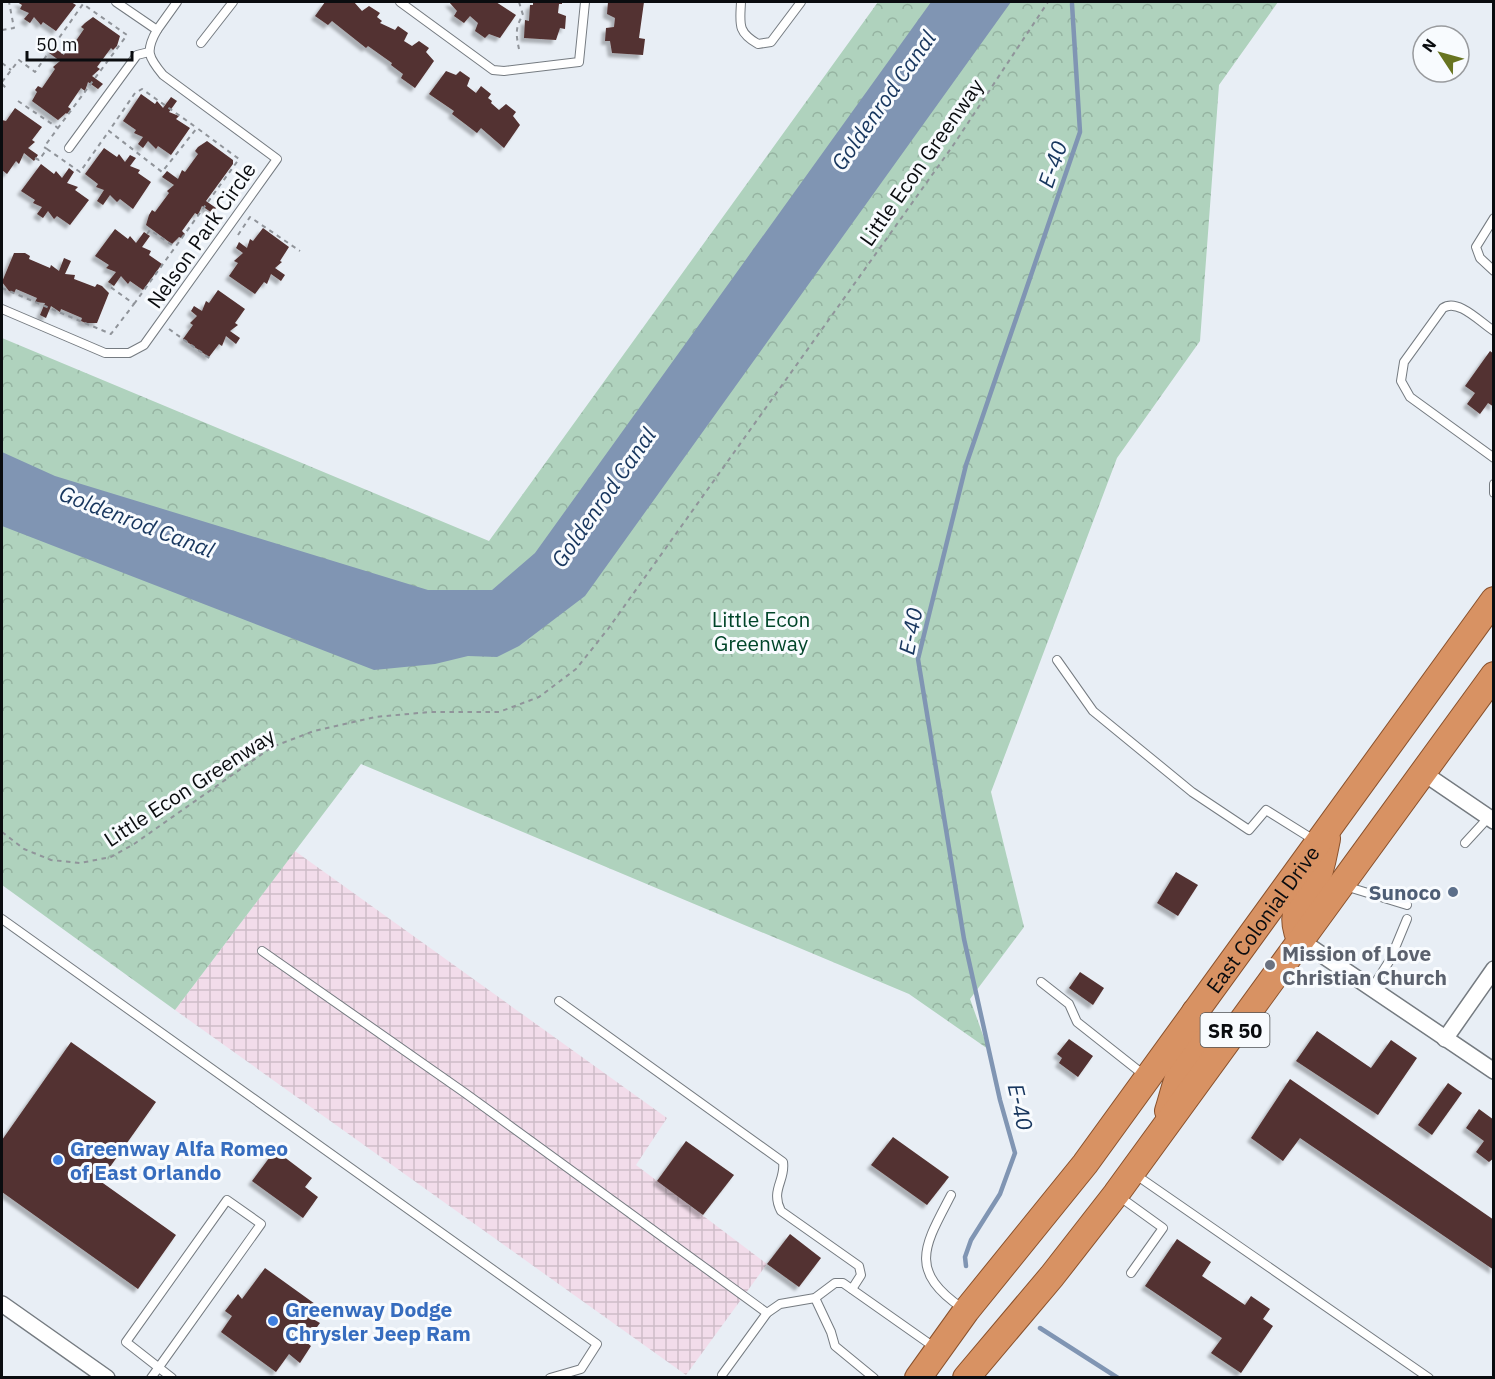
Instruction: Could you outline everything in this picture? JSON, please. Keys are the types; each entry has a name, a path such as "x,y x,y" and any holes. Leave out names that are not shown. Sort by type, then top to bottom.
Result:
{"highway":[{"name":"East Colonial Drive","path":"918,1377 966,1311 1085,1164 1494,600"},
{"name":"East Colonial Drive","path":"966,1377 1052,1276 1116,1194 1494,675"},
{"path":"1300,940 1293,924 1295,910 1317,879 1324,834"},
{"path":"1160,1134 1183,1066 1197,1046 1202,1033 1202,1022 1195,1012"}],"street":[{"path":"1422,772 1491,820"},
{"path":"1300,940 1494,1071"},
{"path":"1445,1039 1494,969"},
{"path":"2,1304 107,1377"}],"lane":[{"path":"116,2 157,30"},
{"path":"69,148 137,55 149,52 149,43 177,2"},
{"path":"201,43 232,2"},
{"path":"400,2 493,70 504,71 579,62 585,2"},
{"path":"741,2 740,26 745,36 758,45 771,42 801,2"},
{"name":"Nelson Park Circle","path":"2,309 105,353 129,353 144,345 277,159 163,75 152,62 149,52"},
{"path":"1494,218 1476,247 1480,258 1494,271"},
{"path":"1494,331 1458,306 1448,305 1443,308 1404,362 1401,381 1410,397 1494,458"},
{"path":"1494,484 1494,493"},
{"path":"1057,660 1093,711 1192,792 1250,830 1266,810 1324,834"},
{"path":"1465,843 1491,820"},
{"path":"1340,885 1407,905"},
{"path":"2,919 597,1344 581,1370 550,1377"},
{"path":"1372,988 1390,960 1407,919"},
{"path":"262,951 465,1093 767,1313"},
{"path":"1041,982 1069,1004 1077,1022 1148,1077"},
{"path":"558,1001 783,1162 784,1170 778,1182 775,1201 780,1211 859,1266 861,1275 852,1289"},
{"path":"1132,1172 1430,1377"},
{"path":"1116,1194 1163,1228 1131,1273"},
{"path":"951,1195 927,1241 926,1267 936,1286 966,1311"},
{"path":"151,1377 159,1367 261,1224 227,1200 126,1342 159,1367 172,1377"},
{"path":"722,1375 767,1313 780,1304 815,1298 835,1283 843,1283 938,1350"},
{"path":"815,1298 835,1346 873,1377"}],"path":[{"path":"2,30 14,28 9,2"},
{"path":"47,149 44,147 127,35 80,2"},
{"path":"519,2 523,15 517,24 516,35 519,49"},
{"name":"Little Econ Greenway","path":"2,832 24,849 51,860 80,863 101,860 134,844 272,747 314,731 375,717 430,712 499,712 539,697 576,669 608,629 952,147 1048,2"},
{"path":"6,88 2,83 19,60 34,72 83,4"},
{"path":"2,63 11,70"},
{"path":"2,288 111,334 239,159 197,128 142,89 135,93 109,130 162,172 197,128"},
{"path":"18,100 58,128"},
{"path":"237,236 250,217 300,251"},
{"path":"147,234 150,230 175,247"},
{"path":"2,255 2,261"},
{"path":"111,284 109,286 134,304"},
{"path":"175,320 168,330 212,360"}],"shaded area":[{"path":"295,851 667,1118 636,1165 767,1264 686,1375 175,1010"}],"green space":[{"name":"Little Econ Greenway","path":"878,2 1278,2 1219,85 1200,341 1117,458 991,792 1024,927 970,999 988,1049 909,994 361,764 175,1010 2,885 2,338 489,541"}],"water":[{"name":"Goldenrod Canal","path":"931,2 1011,2 585,596 519,646 497,657 468,656 435,664 374,670 2,526 2,452 55,476 428,590 492,590 535,553"}],"building":[{"path":"17,2 71,2 76,5 56,31 43,22 41,25 34,17 30,23 24,19 29,13 20,9 22,5"},
{"path":"325,2 354,2 362,11 369,6 380,13 377,17 382,21 380,23 395,30 398,26 408,33 404,41 412,46 419,41 429,48 426,52 434,61 415,88 401,78 403,74 391,65 392,63 368,46 366,48 332,21 328,25 315,16"},
{"path":"449,2 496,2 516,15 500,38 489,34 485,38 475,31 478,23 470,16 464,23 454,16 457,11"},
{"path":"533,2 562,2 559,4 558,13 566,16 565,29 560,28 556,40 524,38 525,20 529,21 530,5 533,5"},
{"path":"608,2 644,2 639,38 645,39 643,55 612,53 610,41 605,41 606,28 614,27 615,18 607,14"},
{"path":"93,17 120,36 117,46 113,50 111,48 97,67 100,69 92,76 103,84 98,89 88,82 85,91 81,88 68,107 71,109 58,120 32,101 37,92 35,90 38,86 42,88 55,69 53,67 60,61 49,53 53,47 64,55 68,46 71,48 84,29 81,27"},
{"path":"446,71 456,75 460,71 470,78 467,86 476,93 481,86 491,94 488,98 499,110 506,104 516,112 513,116 520,125 504,148 481,128 477,133 452,114 454,111 429,94"},
{"path":"141,94 155,104 157,101 163,108 171,97 177,101 169,112 179,116 176,119 190,128 171,155 158,146 156,149 148,141 143,148 138,144 143,137 134,133 136,130 123,121"},
{"path":"15,108 42,127 32,140 35,142 28,148 38,155 34,161 24,153 19,164 16,161 7,174 2,170 2,120 6,121"},
{"path":"207,141 233,160 233,164 206,201 216,208 212,213 202,206 198,215 195,213 182,231 185,234 172,244 146,225 149,215 152,210 155,212 169,193 167,191 174,185 162,177 167,171 178,179 182,170 185,172 198,154 195,151 198,147"},
{"path":"104,148 117,157 119,154 125,162 130,155 136,158 130,166 140,170 138,173 151,182 133,209 120,199 117,202 110,195 103,205 97,201 104,190 96,187 98,184 85,174"},
{"path":"41,164 54,174 56,171 62,178 69,168 74,172 67,183 78,187 75,190 89,200 70,225 57,216 54,219 48,211 43,218 37,214 42,207 33,203 35,200 21,191"},
{"path":"263,228 289,247 280,261 282,262 275,268 285,275 281,281 271,274 267,284 264,282 255,294 229,276 238,263 234,261 243,253 236,248 239,242 247,248 250,239 253,241"},
{"path":"115,229 128,239 130,236 136,243 144,232 150,236 142,247 151,251 149,255 162,264 143,290 130,281 128,284 121,276 114,286 108,282 116,272 106,268 109,265 95,256"},
{"path":"14,253 25,253 30,256 29,259 50,268 51,265 59,271 64,258 71,261 65,274 75,275 74,279 95,287 97,284 102,286 109,293 97,323 86,323 81,321 82,318 61,309 60,312 51,306 46,318 40,315 45,303 35,302 37,298 16,289 14,293 9,291 2,282"},
{"path":"218,290 245,309 235,323 238,325 230,331 240,338 236,344 226,336 222,346 219,344 209,357 183,339 193,325 190,323 197,316 191,311 194,306 202,311 206,301 209,303"},
{"path":"1490,351 1494,354 1494,407 1488,403 1480,414 1467,404 1475,393 1465,386"},
{"path":"1176,872 1198,885 1178,916 1157,903"},
{"path":"1080,972 1104,988 1093,1005 1069,988"},
{"path":"1317,1031 1371,1068 1391,1040 1417,1058 1378,1115 1296,1061"},
{"path":"1069,1039 1093,1056 1078,1077 1059,1063 1062,1058 1057,1054"},
{"name":"Greenway Alfa Romeo of East Orlando","path":"71,1042 156,1102 100,1181 176,1235 138,1289 2,1192 2,1140"},
{"path":"1290,1079 1494,1220 1494,1270 1300,1138 1283,1161 1251,1138"},
{"path":"1448,1083 1462,1093 1432,1135 1418,1125"},
{"path":"1479,1109 1494,1120 1494,1158 1489,1162 1476,1152 1484,1141 1466,1128"},
{"path":"893,1137 949,1177 927,1205 871,1165"},
{"path":"686,1141 734,1175 703,1215 657,1181"},
{"path":"275,1150 312,1178 305,1187 318,1197 303,1218 252,1181"},
{"path":"790,1234 821,1258 799,1287 767,1264"},
{"path":"1177,1239 1211,1262 1202,1276 1245,1305 1251,1296 1270,1309 1263,1319 1273,1326 1241,1373 1211,1353 1222,1338 1145,1286"},
{"name":"Greenway Dodge Chrysler Jeep Ram","path":"265,1268 322,1309 313,1319 320,1323 306,1342 311,1346 300,1363 289,1354 276,1372 221,1332 232,1316 225,1311 238,1294 242,1299"}],"waterway":[{"name":"E-40","path":"966,1266 965,1257 971,1240 1000,1194 1015,1153 1000,1100 964,939 918,659 966,465 1080,132 1072,4"},
{"name":"E-40","path":"1040,1328 1118,1378"}],"place":[{"name":"Sunoco","path":"1453,892"},
{"name":"Mission of Love Christian Church","path":"1270,965"},
{"name":"Greenway Alfa Romeo of East Orlando","path":"58,1160"},
{"name":"Greenway Dodge Chrysler Jeep Ram","path":"273,1321"}]}
